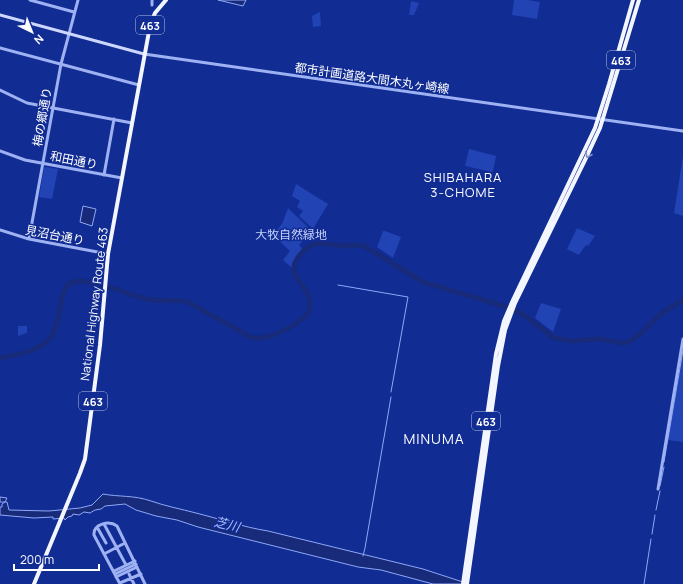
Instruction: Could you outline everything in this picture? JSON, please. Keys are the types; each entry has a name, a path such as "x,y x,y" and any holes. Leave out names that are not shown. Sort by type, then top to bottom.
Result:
{"highway":[{"name":"National Highway Route 463","path":"34,584 83,466 100,345 108,254 144,54 152,19 166,0"},
{"name":"463","path":"463,584 498,343 507,313 546,235 589,142 598,119 633,0"},
{"name":"463","path":"546,235 586,160 603,119 639,0"},
{"name":"463","path":"467,584 500,352 505,330 532,264"}],"main road":[{"path":"0,16 144,54"}],"street":[{"path":"30,0 74,12"},
{"name":"梅の郷通り","path":"29,239 61,64 78,0"},
{"path":"152,0 152,5"},
{"path":"0,48 139,85"},
{"name":"都市計画道路大間木丸ヶ崎線","path":"144,54 683,131"},
{"path":"0,90 27,103 132,123"},
{"path":"104,175 114,120"},
{"name":"和田通り","path":"0,151 43,164 122,178"},
{"name":"見沼台通り","path":"0,230 29,239 108,254"},
{"path":"658,489 683,339"},
{"path":"140,574 120,584 94,532 97,527 109,523 115,525 125,542 145,584"},
{"path":"104,524 126,565"},
{"path":"97,527 106,543"},
{"path":"100,546 112,540"},
{"path":"104,554 125,542"},
{"path":"115,574 126,565 136,564"},
{"path":"115,574 136,564"},
{"path":"129,574 134,584"}],"green space":[{"path":"514,0 540,2 537,19 512,15"},
{"path":"411,1 419,3 414,15 409,15"},
{"path":"320,12 321,26 313,27 312,16"},
{"path":"469,149 496,156 493,171 465,166"},
{"path":"683,156 683,216 674,213"},
{"path":"44,168 58,169 52,199 39,197"},
{"path":"296,184 328,204 313,229 299,216 303,211 297,207 300,201 292,196"},
{"name":"大牧自然緑地","path":"288,208 312,231 299,245 303,250 296,258 292,268 283,260 290,251 273,235 282,224"},
{"path":"577,228 595,236 579,255 567,249"},
{"path":"383,231 401,237 393,258 377,247"},
{"path":"541,303 561,309 553,332 535,318"},
{"path":"18,326 27,326 27,333 18,336"},
{"path":"683,348 683,442 667,440"}],"water":[{"path":"218,0 246,0 243,6"},
{"path":"83,206 96,209 92,226 80,222"},
{"name":"芝川","path":"103,494 145,499 241,525 423,569 469,584 433,584 381,570 358,567 198,527 177,520 156,516 136,510 125,504 105,506 90,513 84,512 79,515 73,514 65,520 64,518 53,519 53,517 34,518 0,515 0,507 2,507 2,504 7,502 9,510 49,511 80,508 92,505"},
{"path":"0,497 7,498 5,502 0,502"}],"waterway":[{"path":"0,358 18,355 36,349 46,342 55,328 63,294 69,284 76,282 96,283 146,299 188,302 253,338 266,337 276,334 295,324 305,316 310,309 310,300 306,291 295,275 294,267 300,254 311,245 315,244 364,246 423,282 507,307"},
{"path":"338,285 408,297 391,392"},
{"path":"515,310 554,338 571,341 599,339 622,343 628,342 639,335 662,313 683,300"},
{"path":"664,462 683,350"},
{"path":"363,556 391,397"},
{"path":"660,486 664,467"},
{"path":"656,510 660,491"},
{"path":"652,534 655,515"},
{"path":"644,584 651,539"}],"district":[{"name":"SHIBAHARA 3-CHOME","path":"463,184"},
{"name":"MINUMA","path":"434,438"}]}
